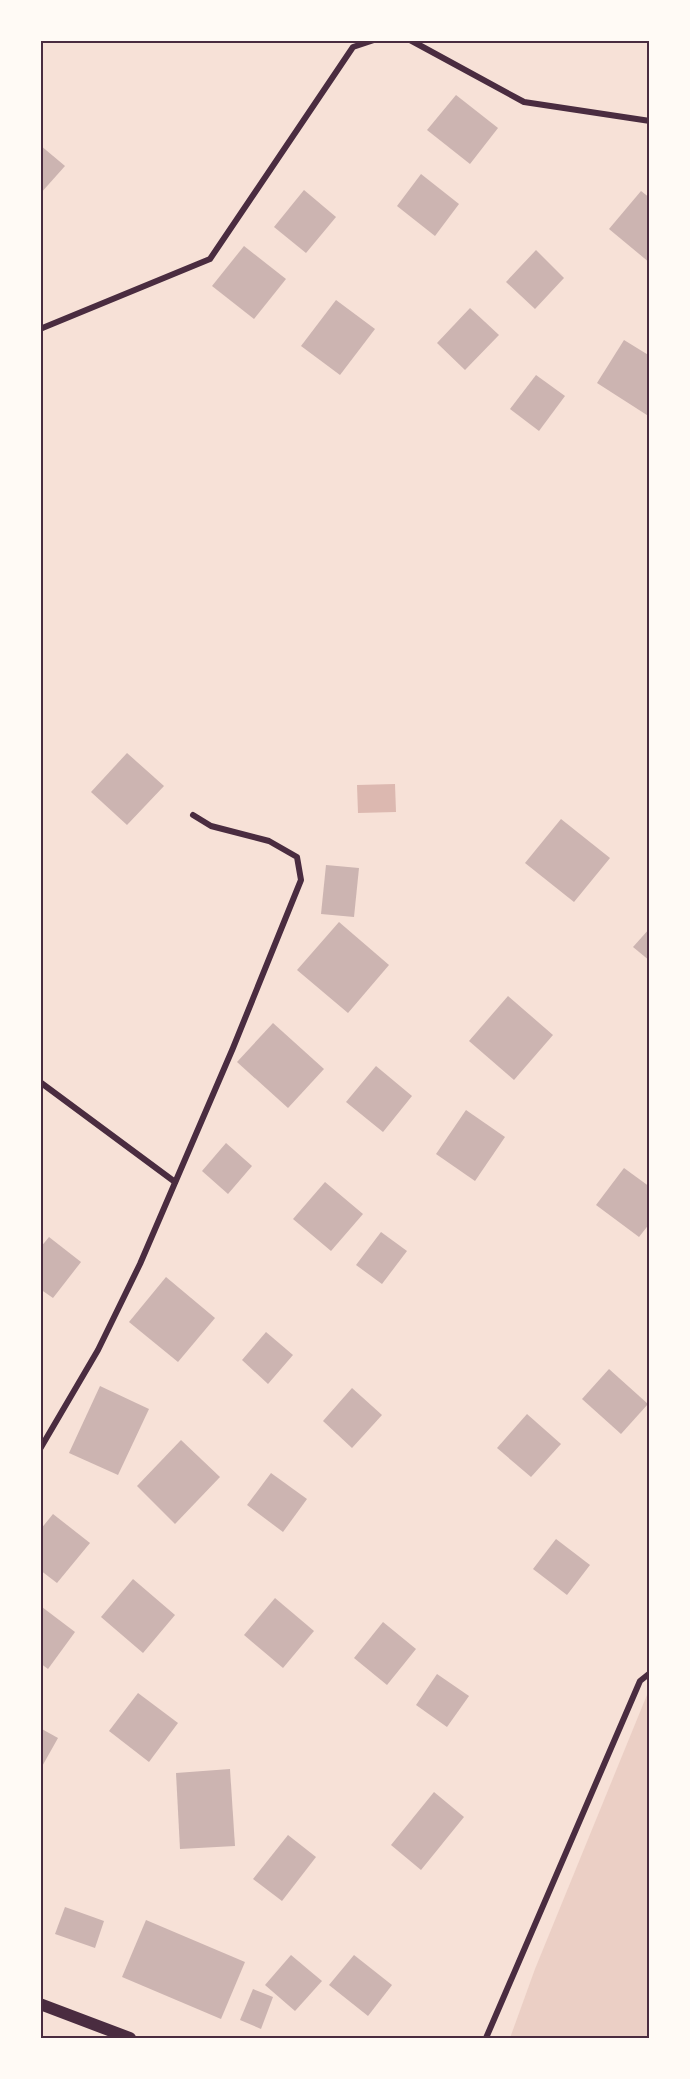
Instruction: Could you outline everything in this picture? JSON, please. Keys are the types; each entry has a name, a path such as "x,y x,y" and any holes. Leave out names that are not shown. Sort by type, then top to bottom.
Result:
{"main road":[{"path":"40,2004 130,2038"}],"street":[{"path":"40,329 210,259 353,47 374,40"},
{"path":"410,40 524,102 650,121"},
{"path":"40,1449 98,1350 175,1182 301,880 297,857 269,841 211,826 193,815"},
{"path":"40,1082 175,1182"},
{"path":"486,2038 640,1681 650,1673"}],"shaded area":[{"path":"395,784 396,812 358,813 357,785"},
{"path":"649,1690 649,2038 510,2038 535,1969"}],"building":[{"path":"456,95 498,128 470,164 427,130"},
{"path":"40,145 65,166 40,194"},
{"path":"421,174 459,204 435,236 397,206"},
{"path":"304,190 336,217 306,253 274,227"},
{"path":"641,191 650,198 650,263 609,229"},
{"path":"244,246 286,279 254,319 212,286"},
{"path":"536,250 564,278 535,309 506,282"},
{"path":"336,300 375,329 340,375 301,346"},
{"path":"470,308 499,335 465,370 437,343"},
{"path":"624,340 650,356 650,417 597,383"},
{"path":"536,375 565,396 539,431 510,409"},
{"path":"127,753 164,786 127,825 91,792"},
{"path":"561,819 610,858 574,902 525,863"},
{"path":"326,865 359,868 354,917 321,914"},
{"path":"339,922 389,965 348,1013 297,970"},
{"path":"650,928 650,961 633,947"},
{"path":"508,996 553,1035 514,1080 469,1041"},
{"path":"273,1023 324,1069 288,1108 237,1062"},
{"path":"376,1066 412,1096 383,1132 346,1102"},
{"path":"466,1110 505,1137 475,1181 436,1154"},
{"path":"226,1143 252,1166 228,1194 202,1171"},
{"path":"624,1168 650,1187 650,1223 639,1237 596,1205"},
{"path":"325,1182 363,1214 331,1251 293,1219"},
{"path":"381,1232 407,1251 382,1284 356,1265"},
{"path":"49,1237 81,1262 53,1298 40,1289 40,1248"},
{"path":"166,1277 215,1318 178,1362 129,1322"},
{"path":"266,1332 293,1355 268,1384 242,1360"},
{"path":"609,1369 648,1404 621,1434 582,1399"},
{"path":"100,1386 149,1409 118,1475 69,1453"},
{"path":"352,1388 382,1415 352,1448 323,1421"},
{"path":"527,1414 561,1444 531,1477 497,1448"},
{"path":"181,1440 220,1477 175,1524 137,1486"},
{"path":"271,1473 307,1499 283,1532 247,1505"},
{"path":"53,1514 90,1543 57,1583 40,1570 40,1530"},
{"path":"556,1539 590,1565 567,1595 533,1569"},
{"path":"133,1579 175,1615 143,1653 101,1617"},
{"path":"275,1598 314,1631 283,1668 244,1635"},
{"path":"42,1607 75,1632 48,1669 40,1663"},
{"path":"383,1622 416,1649 387,1685 354,1658"},
{"path":"437,1674 469,1696 447,1727 416,1705"},
{"path":"138,1693 178,1723 149,1762 109,1731"},
{"path":"40,1728 58,1738 40,1770"},
{"path":"230,1769 235,1846 180,1849 176,1773"},
{"path":"434,1792 464,1817 421,1870 391,1845"},
{"path":"288,1835 316,1857 282,1901 253,1879"},
{"path":"65,1907 104,1921 95,1948 55,1934"},
{"path":"146,1920 245,1962 221,2019 122,1977"},
{"path":"291,1955 322,1981 295,2011 265,1985"},
{"path":"354,1955 392,1985 368,2016 329,1985"},
{"path":"253,1989 273,1997 261,2029 240,2020"}]}
